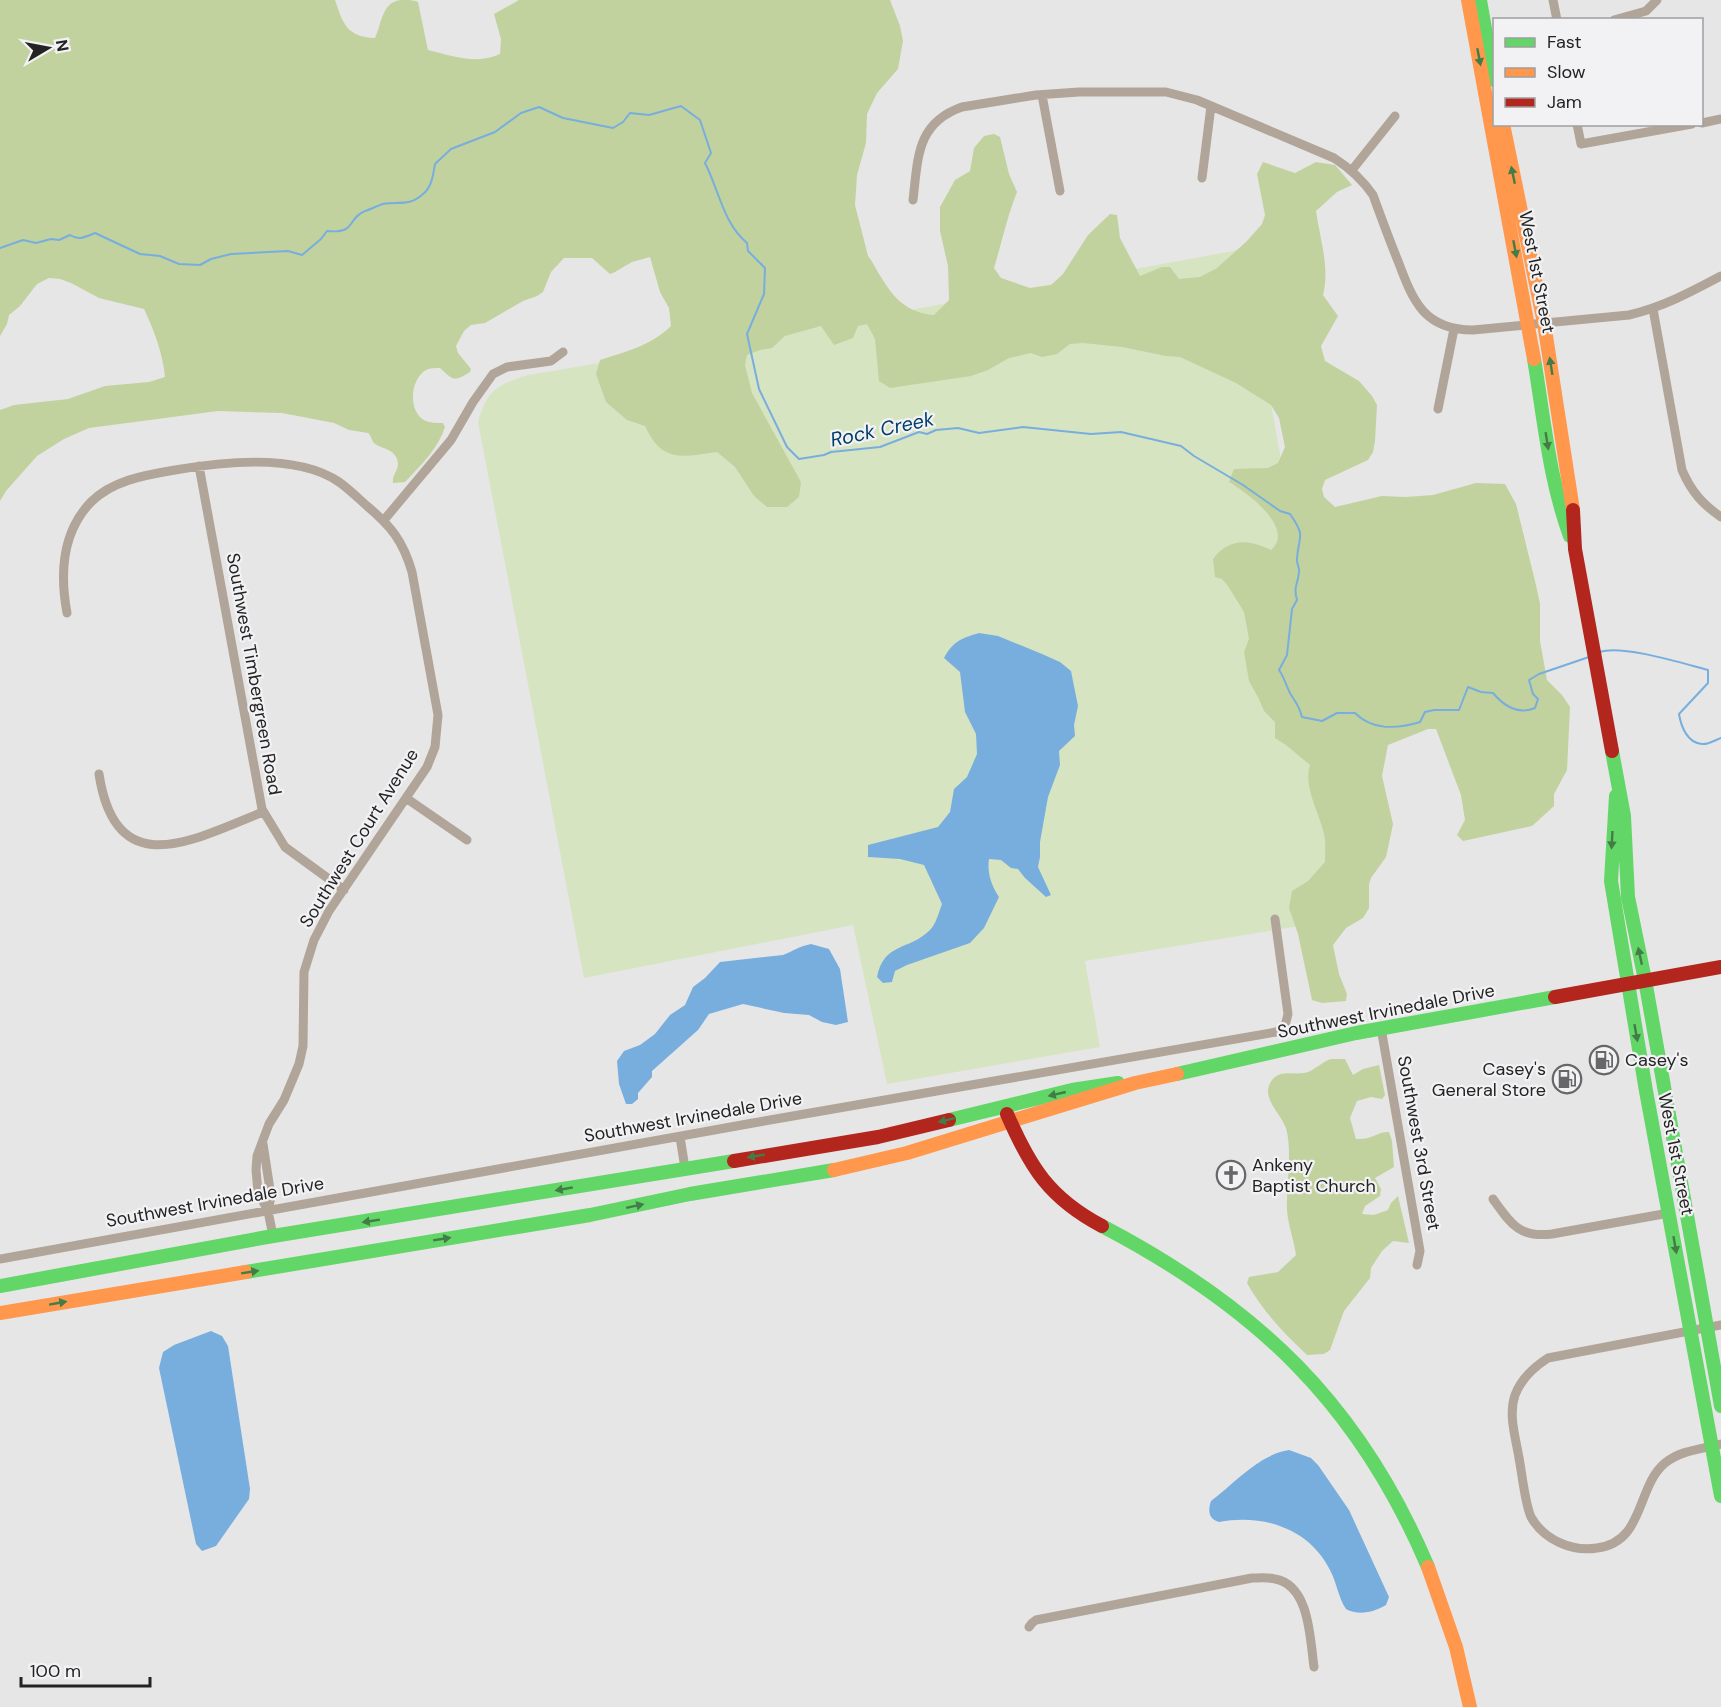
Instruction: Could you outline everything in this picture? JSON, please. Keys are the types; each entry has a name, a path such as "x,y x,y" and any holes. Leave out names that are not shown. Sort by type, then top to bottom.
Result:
{"main road":[{"name":"West 1st Street","path":"1468,0 1493,119"},
{"path":"1480,0 1493,74"},
{"name":"West 1st Street","path":"1495,126 1573,510 1575,549 1626,832 1625,865 1628,897 1645,980 1721,1406"},
{"name":"West 1st Street","path":"1503,126 1536,323"},
{"name":"West 1st Street","path":"1617,782 1611,881 1627,983 1690,1330 1716,1445 1721,1496"},
{"name":"Southwest Irvinedale Drive","path":"0,1313 590,1215 690,1194 828,1171 907,1153 1135,1083 1381,1028 1721,967"},
{"name":"Southwest Irvinedale Drive","path":"0,1286 273,1236 878,1137 1004,1106 1108,1084 1135,1083"},
{"path":"1004,1106 1026,1155 1039,1176 1066,1204 1195,1280 1249,1319 1298,1364 1347,1422 1404,1513 1433,1575 1454,1636 1470,1707"}],"street":[{"path":"1553,0 1557,18"},
{"path":"1623,18 1646,11 1657,0"},
{"path":"913,200 920,148 925,134 936,120 951,111 962,107 1042,95 1129,91 1166,92 1197,100 1334,158 1352,170 1373,195 1416,304 1437,322 1454,329 1473,330 1629,315 1653,309 1721,276"},
{"path":"1042,95 1059,191"},
{"path":"1202,178 1211,106"},
{"path":"1352,170 1395,116"},
{"path":"1703,123 1721,119"},
{"path":"1577,126 1581,144 1681,126"},
{"path":"1653,309 1682,470 1697,497 1708,509 1721,517"},
{"path":"1438,409 1454,329"},
{"path":"384,520 451,440 472,402 494,374 507,367 551,361 562,352"},
{"name":"Southwest Court Avenue","path":"67,613 63,591 66,551 71,533 91,502 106,490 129,480 225,462 257,462 307,469 338,481 384,520 402,544 412,572 438,715 437,736 428,767 321,925 308,956 304,972 303,1046 299,1064 263,1141 271,1196 268,1211 273,1236"},
{"name":"Southwest Timbergreen Road","path":"199,466 263,812 285,847 344,890"},
{"path":"99,774 105,805 113,821 126,835 153,846 182,843 263,812"},
{"path":"406,798 467,840"},
{"name":"Southwest Irvinedale Drive","path":"0,1259 1276,1032 1284,1026 1288,1014 1275,919"},
{"name":"Southwest 3rd Street","path":"1381,1028 1420,1251 1417,1265"},
{"path":"680,1137 685,1168"},
{"path":"1493,1199 1518,1230 1533,1234 1552,1234 1670,1213"},
{"path":"1716,1445 1678,1455 1662,1465 1646,1488 1640,1510 1631,1527 1617,1540 1601,1548 1569,1547 1540,1530 1530,1515 1514,1431 1513,1412 1515,1396 1522,1382 1533,1368 1548,1358 1721,1325"},
{"path":"1029,1628 1036,1620 1240,1580 1277,1579 1292,1586 1304,1604 1314,1667"}],"green space":[{"path":"0,0 335,0 344,22 352,32 375,38 387,8 396,1 410,0 418,2 428,50 455,57 482,59 500,54 501,39 494,14 519,0 890,0 903,41 898,69 877,93 867,114 866,143 857,175 855,205 868,256 886,285 903,304 925,314 934,315 949,300 948,266 940,231 940,207 955,180 970,171 974,148 984,136 994,134 1000,137 1009,174 1017,192 994,268 1001,278 1030,288 1051,285 1063,274 1088,235 1110,214 1117,215 1120,238 1140,276 1162,267 1170,267 1179,279 1200,277 1217,268 1262,224 1265,215 1257,174 1263,162 1295,173 1316,162 1335,165 1352,185 1337,192 1316,211 1325,264 1323,295 1338,316 1321,346 1325,361 1359,381 1377,405 1373,452 1368,460 1325,480 1322,489 1324,497 1335,507 1382,496 1433,495 1476,483 1505,484 1516,504 1536,585 1540,604 1540,641 1547,680 1570,707 1567,770 1554,794 1554,806 1532,826 1463,841 1457,835 1465,820 1461,795 1436,729 1428,729 1388,745 1382,776 1393,824 1386,857 1371,878 1369,908 1363,918 1346,928 1333,945 1339,974 1347,994 1346,1001 1322,1003 1312,1000 1298,934 1289,908 1292,891 1308,881 1325,862 1324,834 1310,791 1308,773 1310,765 1275,738 1275,722 1264,711 1249,681 1244,652 1249,639 1244,612 1228,586 1222,579 1215,577 1213,559 1226,547 1239,542 1247,542 1271,550 1277,541 1273,521 1266,512 1229,482 1234,469 1268,468 1278,463 1285,447 1279,418 1271,405 1236,383 1180,357 1122,347 1070,344 1057,354 1042,357 1031,353 1009,358 988,370 971,376 890,388 879,381 875,339 867,324 858,326 853,338 834,345 821,326 785,336 772,348 747,355 745,365 752,393 801,482 799,497 787,507 767,507 754,496 735,467 717,452 683,456 666,452 658,446 645,426 627,420 606,402 596,374 600,360 647,343 671,326 669,308 660,292 650,257 632,262 610,274 592,258 564,258 551,272 543,292 485,323 471,325 464,331 456,346 458,353 471,369 470,372 457,379 451,378 440,368 428,369 421,374 414,387 415,410 424,420 443,423 445,427 433,450 405,482 393,483 398,466 395,455 376,445 368,433 349,430 334,423 282,413 218,411 89,428 64,439 37,456 0,501 0,410 14,405 68,399 105,386 149,382 165,377 158,342 144,309 99,298 60,279 49,278 37,284 20,306 9,315 0,336"},
{"path":"1244,249 1361,916 1085,961 1100,1047 887,1084 853,925 584,978 478,422 485,403 495,390 508,382 528,375 828,325"},
{"path":"1331,1059 1345,1059 1353,1075 1363,1069 1379,1065 1385,1095 1382,1099 1371,1097 1357,1101 1350,1118 1356,1139 1389,1132 1394,1167 1375,1178 1381,1189 1380,1196 1365,1206 1362,1214 1374,1215 1388,1210 1398,1196 1409,1243 1393,1241 1382,1251 1371,1268 1370,1278 1344,1311 1330,1350 1324,1354 1307,1355 1267,1313 1247,1283 1249,1277 1278,1272 1296,1255 1287,1210 1289,1151 1287,1132 1270,1099 1269,1086 1280,1074 1308,1072"}],"water":[{"path":"979,633 998,636 1042,654 1060,662 1071,671 1078,706 1074,725 1075,736 1059,751 1060,765 1048,797 1040,842 1038,867 1051,895 1046,897 1018,869 1011,868 1001,860 989,859 990,878 999,897 984,928 970,943 907,965 895,971 892,982 883,983 877,977 885,958 891,952 922,937 930,930 942,904 924,865 900,859 868,857 868,845 938,827 950,812 954,789 967,777 977,754 976,734 965,712 960,672 944,658 959,641"},
{"path":"811,944 829,949 840,969 848,1022 836,1025 822,1022 809,1015 784,1013 743,1004 709,1014 698,1030 652,1071 652,1077 638,1093 638,1099 632,1104 626,1104 619,1084 617,1061 624,1051 640,1045 655,1034 670,1015 685,1005 693,987 720,962 783,955"},
{"path":"211,1331 222,1336 228,1346 250,1489 249,1499 216,1546 202,1551 196,1544 159,1368 163,1352 174,1345"},
{"path":"1289,1450 1311,1458 1318,1465 1349,1510 1389,1597 1386,1605 1366,1612 1346,1609 1332,1575 1321,1556 1297,1534 1268,1523 1252,1520 1219,1522 1211,1516 1209,1511 1211,1501 1257,1464"}],"waterway":[{"name":"Rock Creek","path":"0,248 23,240 36,243 51,239 59,240 70,235 82,238 95,233 140,254 160,256 179,264 200,265 211,259 231,254 288,251 302,255 327,231 347,228 359,214 365,211 383,204 408,202 418,198 430,184 435,164 451,149 495,132 521,113 539,107 563,118 613,128 623,122 630,113 649,115 681,106 700,120 711,153 705,163 722,206 732,226 747,243 748,251 765,268 764,294 747,334 759,389 787,447 799,459 831,452 880,447 919,432 927,434 936,430 958,428 979,433 1023,427 1091,434 1121,432 1181,446 1280,511 1290,514 1298,527 1300,536 1297,560 1299,570 1297,600 1292,609 1287,655 1279,670 1302,717 1322,721 1337,713 1355,713 1377,726 1403,726 1420,722 1425,712 1459,710 1468,687 1481,692 1493,693 1502,702 1517,710 1529,710 1535,708 1538,699 1533,694 1529,680 1539,674 1589,657"},
{"name":"Rock Creek","path":"1600,652 1610,650 1637,653 1708,670 1708,683 1679,714 1683,729 1692,741 1704,744 1721,738"}],"traffic: fast":[{"path":"1480,0 1493,74"},
{"path":"1534,359 1552,471 1570,536"},
{"path":"1612,751 1624,816 1628,897 1645,980 1721,1406"},
{"path":"1616,796 1611,881 1646,1091 1721,1496"},
{"path":"1177,1074 1356,1033 1555,997"},
{"path":"949,1120 1072,1090 1118,1083"},
{"path":"0,1286 273,1236 734,1161"},
{"path":"246,1272 590,1215 690,1194 834,1170"},
{"path":"1102,1226 1158,1257 1209,1291 1255,1327 1297,1366 1335,1409 1370,1456 1401,1509 1428,1567"}],"traffic: slow":[{"path":"1468,0 1534,359"},
{"path":"1503,126 1544,323 1573,510"},
{"path":"834,1170 907,1153 1135,1083 1177,1074"},
{"path":"0,1313 246,1272"},
{"path":"1428,1567 1456,1647 1470,1707"}],"traffic: jam":[{"path":"1573,510 1575,549 1612,751"},
{"path":"1555,997 1721,967"},
{"path":"1007,1114 1024,1150 1043,1179 1068,1204 1102,1226"},
{"path":"734,1161 878,1137 949,1120"}],"place":[{"name":"Casey's","path":"1604,1060"},
{"name":"Casey's General Store","path":"1567,1079"},
{"name":"Ankeny Baptist Church","path":"1231,1175"}]}
